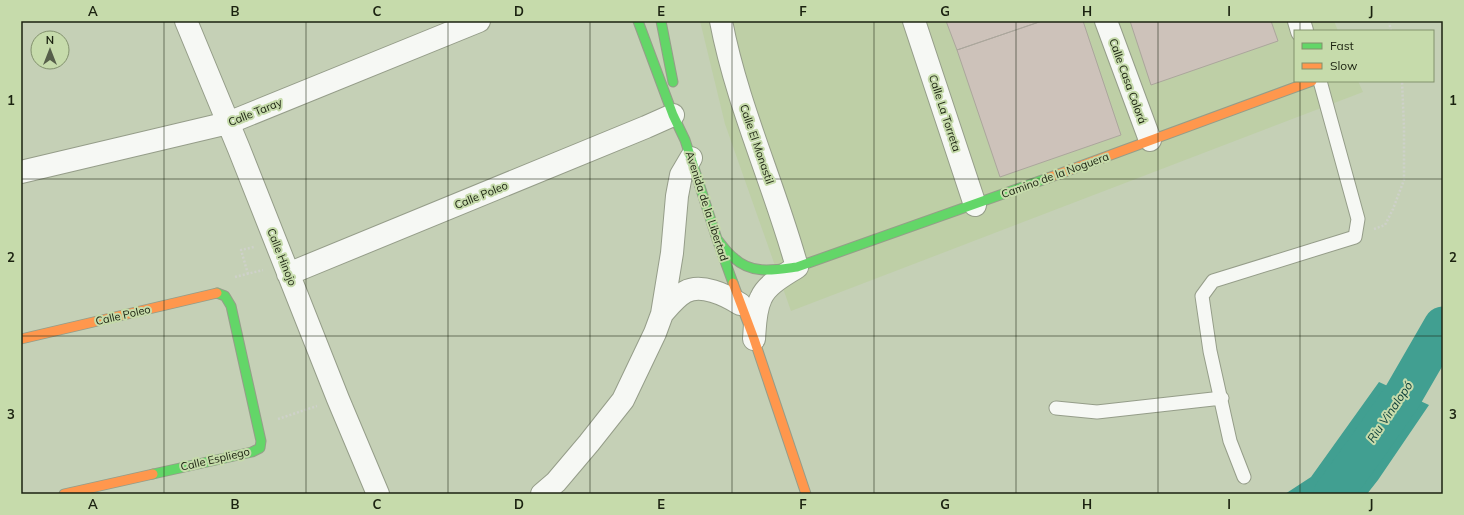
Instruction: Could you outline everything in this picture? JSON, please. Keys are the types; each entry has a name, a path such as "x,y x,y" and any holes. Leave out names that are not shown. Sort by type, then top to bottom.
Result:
{"street":[{"name":"Calle Hinojo","path":"186,21 288,274 302,304 338,400 378,494"},
{"name":"Calle Taray","path":"21,172 228,123 479,21"},
{"name":"Avenida de la Libertad","path":"638,21 673,115 688,149 717,239 754,339 806,494"},
{"path":"542,494 556,482 623,400 655,333 662,314 672,253 677,196 688,149 661,21"},
{"name":"Calle El Monastil","path":"721,21 738,89 787,231 797,266"},
{"name":"Calle La Torreta","path":"914,21 975,205"},
{"name":"Calle Casa Colorá","path":"1106,21 1150,140"},
{"name":"Camino de la Noguera","path":"717,239 734,259 750,269 765,271 797,266 975,205 1309,82"},
{"name":"Calle Poleo","path":"288,274 673,115"},
{"path":"754,339 757,309 761,297 770,286 797,266"},
{"path":"662,314 677,297 686,291 701,289 726,295 740,304"},
{"name":"Calle Poleo","path":"21,339 218,293 225,296"},
{"name":"Calle Espliego","path":"64,494 252,452 260,448 261,441 231,306 225,296"}],"lane":[{"path":"1244,477 1230,441 1222,398 1210,351 1202,296 1213,281 1355,237 1358,220 1320,82"},
{"path":"1056,408 1097,412 1222,398"}],"path":[{"path":"1355,237 1384,225 1393,209 1404,180 1402,82"},
{"path":"248,274 264,269"},
{"path":"257,426 338,400"}],"shaded area":[{"path":"700,21 1334,21 1338,30 1294,30 1294,82 1358,82 1363,92 791,311 725,124"}],"water":[{"path":"1379,382 1429,405 1367,494 1285,494 1311,477"}],"building":[{"path":"946,21 1042,21 957,50"},
{"path":"1042,21 1083,21 1121,135 1000,177 957,50"},
{"path":"1130,21 1271,21 1278,41 1151,85"}],"waterway":[{"name":"Riu Vinalopó","path":"1333,494 1402,397 1443,326"}],"traffic: fast":[{"path":"638,21 673,115 685,140 733,283"},
{"path":"661,21 673,82"},
{"path":"717,239 731,256 748,267 764,270 797,267 1048,178"},
{"path":"153,474 252,452 260,448 261,441 231,306 225,296 217,293"}],"traffic: slow":[{"path":"1048,178 1309,82"},
{"path":"733,283 754,339 806,494"},
{"path":"21,339 217,293"},
{"path":"64,494 153,474"}]}
